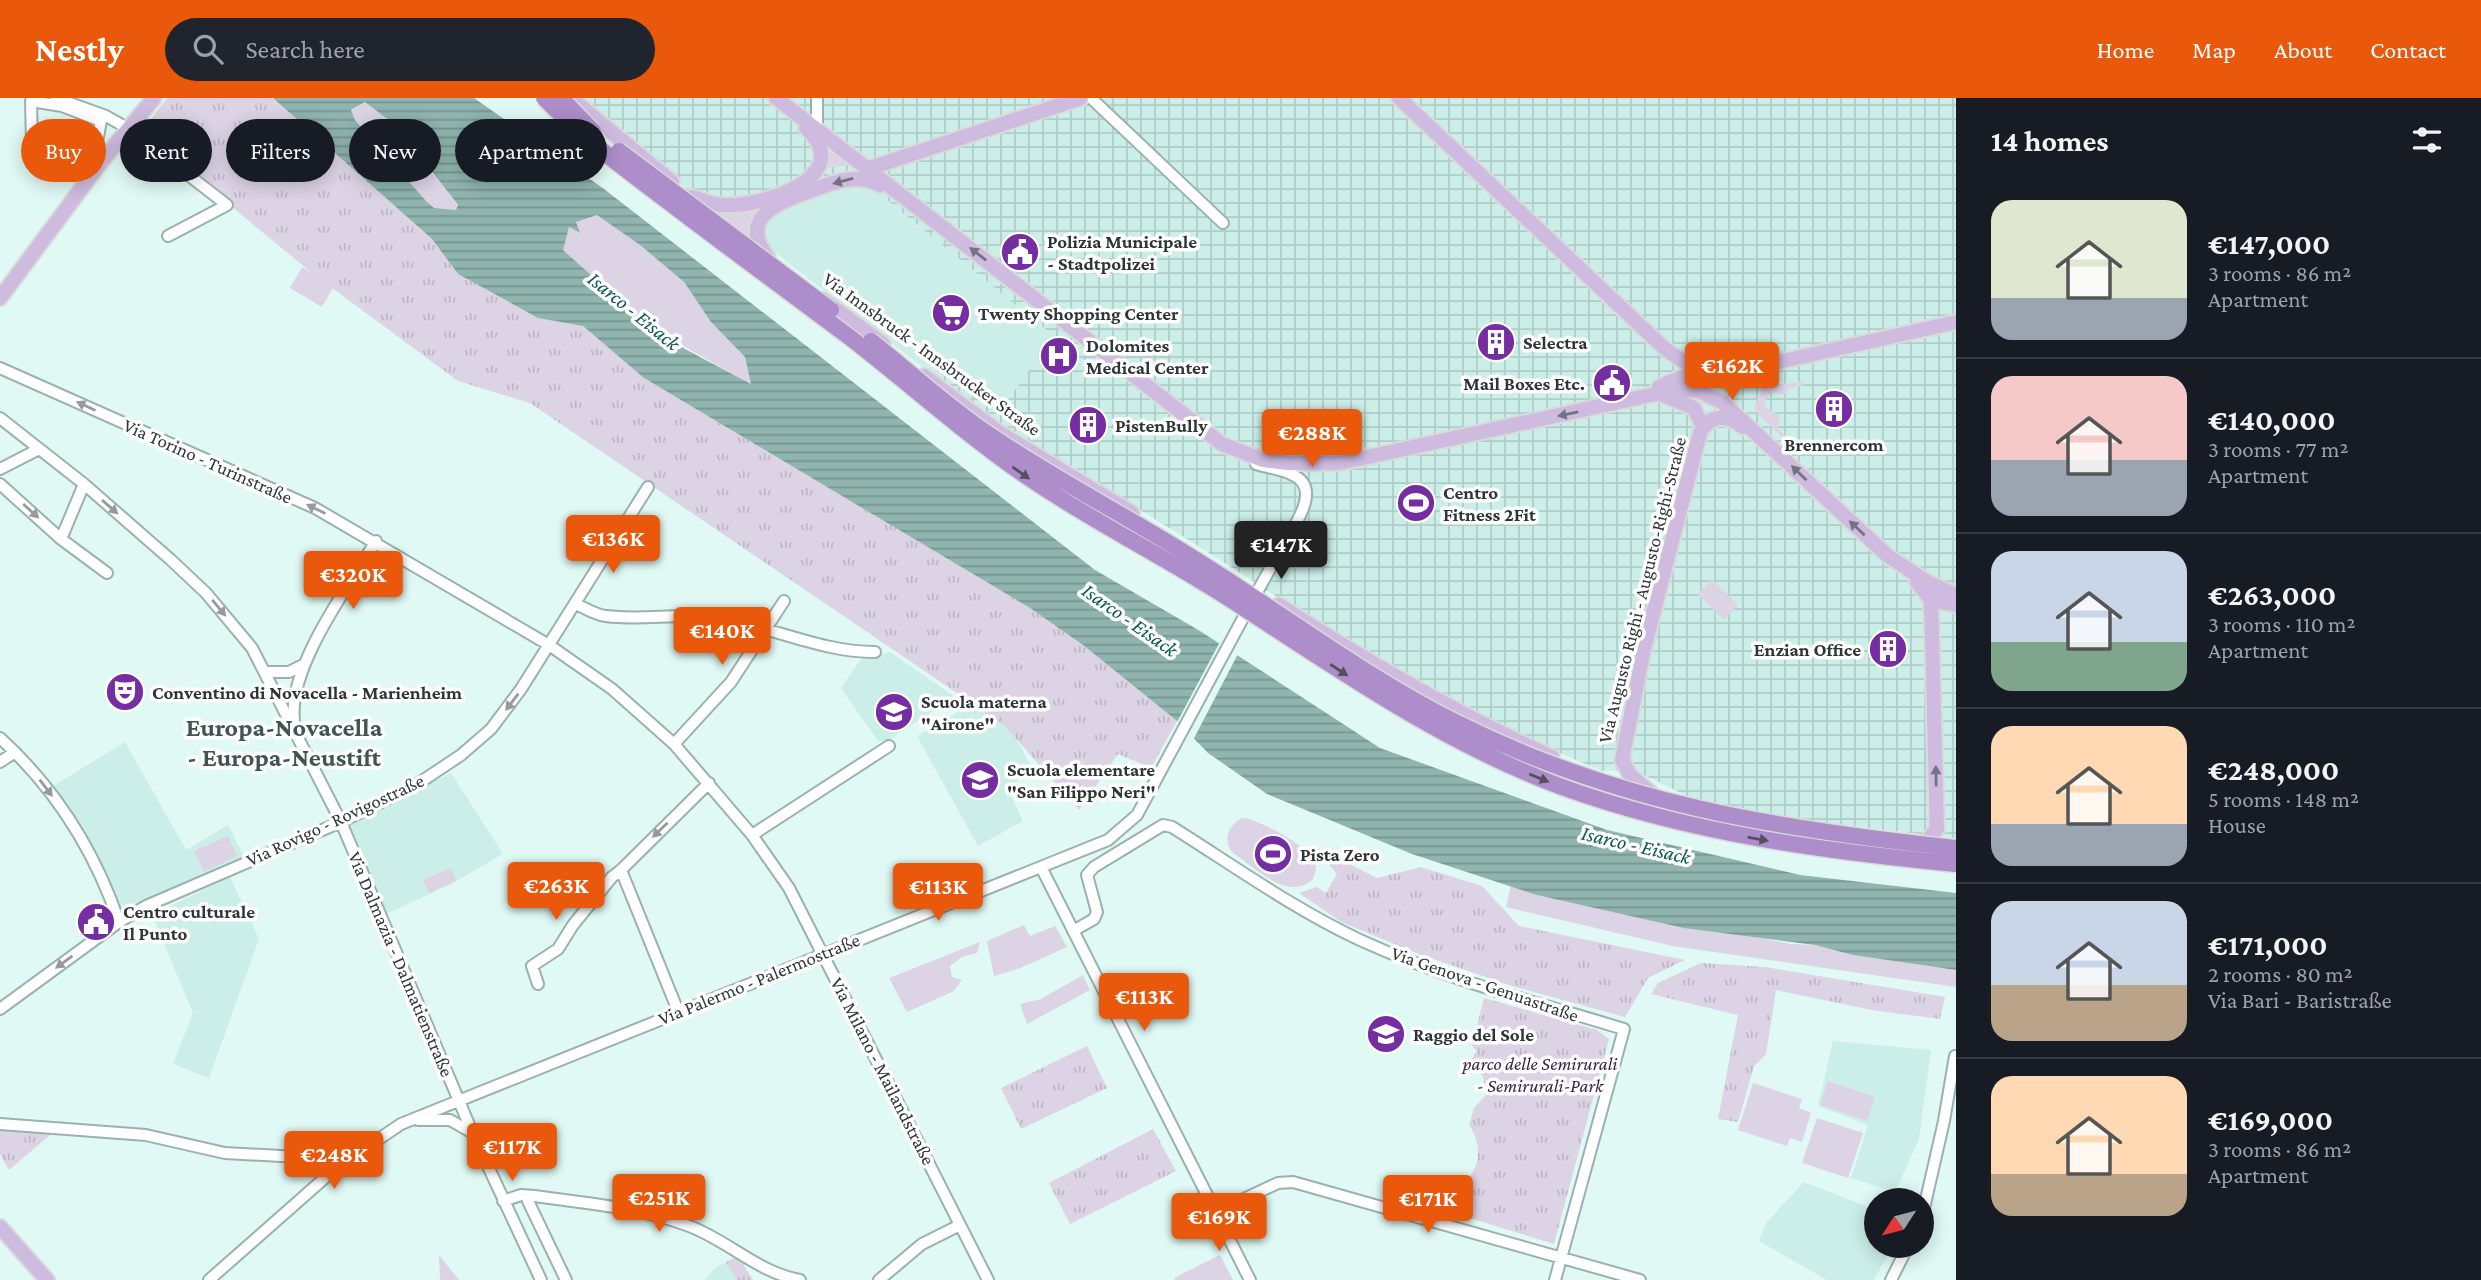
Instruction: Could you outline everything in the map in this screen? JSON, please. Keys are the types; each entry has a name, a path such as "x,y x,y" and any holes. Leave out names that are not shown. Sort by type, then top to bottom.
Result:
{"highway":[{"path":"544,98 588,141 850,338 993,453 1034,482 1177,566 1390,702 1446,734 1504,764 1563,787 1627,808 1714,831 1808,847 1956,864"},
{"path":"561,98 594,132 856,329 989,435 1185,553 1396,690 1453,721 1570,773 1717,815 1808,832 1956,846"}],"main road":[{"name":"Via Innsbruck - Innsbrucker Straße","path":"571,98 768,258 1000,433 1337,642 1479,724 1564,762 1651,793 1789,825 1956,846"},
{"path":"867,169 1081,98"},
{"path":"1399,98 1674,356 1696,370 1722,374 1956,322"},
{"path":"137,119 152,100"},
{"path":"692,197 724,205 753,203 794,189 816,175 821,164 817,140 782,102"},
{"path":"782,102 1222,444 1263,460 1340,463 1685,389 1699,391 1735,412 1888,556 1907,570 1956,595"},
{"path":"0,298 120,141"},
{"path":"899,159 894,178 906,198"},
{"path":"768,258 757,237 764,213 776,204 855,178 874,182 906,198"},
{"path":"1674,356 1679,365 1677,379"},
{"path":"1735,412 1726,393 1727,381 1748,369"},
{"path":"1634,400 1643,391 1668,385 1696,370"},
{"name":"Via Augusto Righi - Augusto-Righi-Straße","path":"1661,394 1694,408 1703,427"},
{"name":"Via Augusto Righi - Augusto-Righi-Straße","path":"1651,793 1630,775 1622,760 1647,638 1703,427 1712,418 1726,418 1739,424 1763,446 1772,447"},
{"path":"1157,529 1171,549 1201,574 1252,607 1302,638 1337,642"},
{"path":"1907,570 1931,600 1937,829 1927,841"},
{"path":"1931,600 1956,605"},
{"path":"0,1227 47,1280"}],"street":[{"path":"817,98 817,129"},
{"path":"1091,98 1223,223"},
{"path":"59,102 101,121 97,142 71,175 32,143 32,101 59,102 106,116 120,124"},
{"path":"167,236 227,205 197,182"},
{"name":"Via Torino - Turinstraße","path":"0,368 315,508 376,541 550,645"},
{"name":"Via Dalmazia - Dalmatienstraße","path":"0,418 84,484 206,593 252,648 341,822 473,1134 541,1280"},
{"name":"Via Palermo - Palermostraße","path":"209,1280 336,1168 386,1132 408,1121 459,1098 825,954 938,906 1042,869 1108,840 1126,827 1137,815 1154,785 1304,509 1306,492 1303,484 1290,473 1233,455 1222,444"},
{"path":"0,469 39,449"},
{"path":"0,484 61,539 107,573"},
{"path":"61,539 84,484"},
{"name":"Via Rovigo - Rovigostraße","path":"0,1009 119,922 146,906 341,822 416,785 461,755 491,729 550,645 648,487"},
{"path":"295,728 293,702 303,665 376,541"},
{"path":"674,744 731,682 784,601"},
{"path":"576,604 605,616 716,617 767,628 822,646 850,652 875,652"},
{"name":"Via Milano - Mailandstraße","path":"550,645 612,689 674,744 752,835 789,888 825,954 988,1280"},
{"path":"266,672 289,672 303,665"},
{"path":"0,738 47,788 85,844 107,887 119,922"},
{"path":"752,835 889,746"},
{"path":"0,762 15,752"},
{"path":"538,984 532,966 558,948 581,915 621,870 709,783"},
{"name":"Via Genova - Genuastraße","path":"1073,931 1094,919 1097,912 1087,876 1094,867 1163,825 1172,827 1302,910 1361,940 1441,973 1624,1029 1561,1258"},
{"path":"1042,869 1249,1280"},
{"path":"621,870 678,1011"},
{"path":"1929,1188 1955,1056"},
{"name":"Via Palermo - Palermostraße","path":"408,1121 450,1120 473,1134"},
{"path":"0,1124 146,1135 225,1153 317,1158 336,1168"},
{"path":"1216,1212 1278,1183 1293,1181 1640,1280"},
{"path":"503,1201 521,1195 535,1196 652,1215 688,1225 766,1271 800,1280"},
{"path":"528,1201 566,1280"},
{"path":"879,1280 922,1244 960,1225"},
{"path":"554,1257 566,1250"},
{"path":"1555,1280 1561,1258"},
{"path":"1891,1280 1902,1258"}],"shaded area":[{"path":"577,98 1956,98 1956,838 1780,818 1693,799 1634,770 1602,771 1480,719 1343,639 1176,532 1021,438 934,376 943,364 1004,405 1054,336 872,188 842,184 766,215 759,240 690,192 607,127 607,119 598,119"},
{"name":"Twenty Shopping Center","path":"842,184 872,188 1055,337 1004,405 943,365 934,376 759,240 766,215"},
{"name":"Scuola materna \"Airone\"","path":"890,652 955,697 887,741 878,741 841,688 861,659"},
{"name":"Scuola elementare \"San Filippo Neri\"","path":"977,701 1009,724 1034,773 1006,786 1023,821 978,846 917,736"},
{"path":"125,742 186,850 228,825 246,860 125,915 94,848 50,788"},
{"path":"451,773 503,854 451,884 384,915 345,827"},
{"path":"230,877 259,939 209,1078 173,1064 193,1013 152,915"},
{"path":"1833,1041 1931,1050 1919,1139 1897,1188 1882,1188 1851,1178 1868,1125 1818,1106"},
{"path":"1804,1182 1864,1205 1864,1258 1886,1258 1874,1280 1827,1280 1759,1241 1766,1223"},
{"path":"726,1262 737,1280 705,1280 714,1269"}],"green space":[{"path":"167,98 273,98 297,119 226,119 226,182 335,182 335,153 349,165 349,182 368,182 432,239 458,274 538,318 583,326 644,378 1030,608 1083,645 1177,721 1151,768 1118,754 1079,810 1004,725 530,403 458,381 312,273 202,182 212,182 212,119 151,119"},
{"path":"365,102 387,119 355,119 351,111"},
{"path":"832,151 850,165 826,168"},
{"path":"409,182 440,182 458,206 456,210 434,208"},
{"path":"762,204 752,218 753,241 707,206"},
{"path":"597,215 640,245 684,282 711,322 745,357 752,385 647,325 562,250 569,227 579,233 576,222"},
{"path":"302,267 334,286 322,307 290,288"},
{"path":"1803,381 1804,385 1787,389 1785,395 1771,392 1764,402 1766,409 1780,416 1778,428 1785,436 1783,438 1754,410 1762,388"},
{"path":"1712,579 1738,605 1724,620 1698,594"},
{"name":"Pista Zero","path":"1241,818 1258,822 1304,849 1315,862 1313,879 1304,885 1283,885 1232,852 1228,834"},
{"path":"228,836 237,856 204,872 194,851"},
{"path":"1314,846 1377,878 1421,867 1482,886 1519,926 1685,960 1648,978 1625,1017 1509,985 1419,954 1341,922 1299,893 1316,887 1326,893 1337,874"},
{"path":"451,868 456,881 429,893 423,880"},
{"path":"1511,885 1537,895 1791,944 1815,945 1853,955 1956,970 1956,987 1673,946 1506,907"},
{"path":"1024,925 1030,936 1055,926 1067,947 1018,969 994,976 987,941"},
{"path":"980,942 977,953 962,957 950,966 952,977 962,980 954,991 907,1012 889,978"},
{"path":"1701,963 1765,967 1945,997 1940,1019 1872,1010 1776,990 1766,1054 1754,1066 1738,1122 1718,1119 1738,1015 1651,994 1658,983"},
{"path":"1083,975 1090,990 1027,1024 1020,1004 1041,999"},
{"name":"parco delle Semirurali - Semirurali-Park","path":"1484,998 1597,1030 1609,1039 1554,1244 1447,1211 1456,1187 1471,1175 1478,1160 1477,1142 1469,1125 1474,1108 1485,1096 1483,1077 1470,1062 1477,1051 1472,1046"},
{"path":"1087,1046 1107,1088 1021,1129 1001,1088"},
{"path":"1828,1081 1875,1097 1867,1121 1820,1105"},
{"path":"1753,1083 1802,1099 1799,1108 1811,1113 1802,1142 1790,1138 1787,1146 1738,1130"},
{"path":"1817,1118 1863,1133 1848,1178 1802,1163"},
{"path":"0,1126 56,1130 9,1170 0,1154"},
{"path":"1153,1129 1176,1171 1070,1224 1049,1183"},
{"path":"439,1255 459,1280 440,1280"},
{"path":"1220,1255 1233,1280 1175,1280 1174,1278"},
{"path":"738,1256 753,1280 737,1280 726,1262"}],"water":[{"name":"Isarco - Eisack","path":"273,98 474,98 504,119 455,119 455,182 594,182 1095,570 1200,631 1380,748 1607,830 1800,875 1956,893 1956,970 1853,955 1815,945 1684,928 1537,895 1412,854 1267,794 1208,753 1177,721 1083,645 1030,608 644,378 583,326 538,318 458,274 432,239 368,182 409,182 434,208 456,210 458,205 440,182 441,119 387,119 365,102 351,110 355,119 349,119 349,165 335,153 335,119 297,119","holes":["597,215 640,245 684,282 711,322 745,357 751,384 670,341 647,325 563,250 569,227 580,233 576,222"]}],"pier":[{"path":"1221,640 1239,652 1192,742 1176,724"}],"place":[{"name":"Polizia Municipale - Stadtpolizei","path":"1020,252"},
{"name":"Twenty Shopping Center","path":"951,313"},
{"name":"Selectra","path":"1496,342"},
{"name":"Dolomites Medical Center","path":"1059,356"},
{"name":"Mail Boxes Etc.","path":"1612,383"},
{"name":"Brennercom","path":"1834,409"},
{"name":"PistenBully","path":"1088,425"},
{"name":"Centro Fitness 2Fit","path":"1416,503"},
{"name":"Enzian Office","path":"1888,649"},
{"name":"Conventino di Novacella - Marienheim","path":"125,692"},
{"name":"Scuola materna \"Airone\"","path":"894,712"},
{"name":"Scuola elementare \"San Filippo Neri\"","path":"980,780"},
{"name":"Pista Zero","path":"1273,854"},
{"name":"Centro culturale Il Punto","path":"96,922"},
{"name":"Raggio del Sole","path":"1386,1034"}],"district":[{"name":"Europa-Novacella - Europa-Neustift","path":"284,742"}]}
